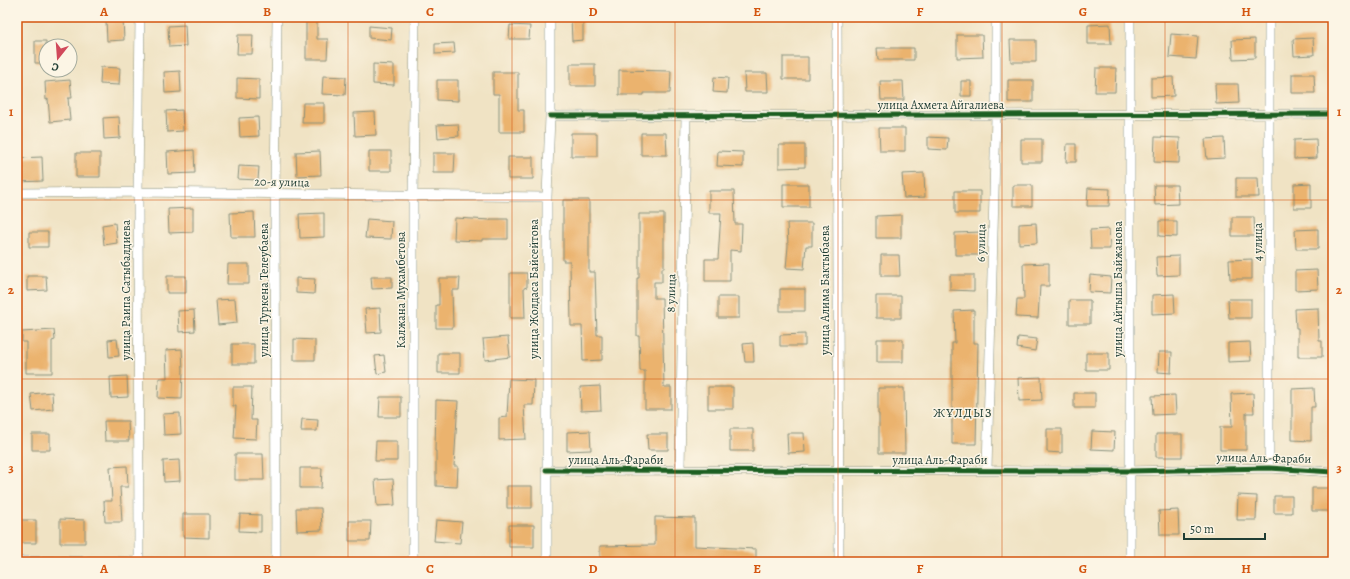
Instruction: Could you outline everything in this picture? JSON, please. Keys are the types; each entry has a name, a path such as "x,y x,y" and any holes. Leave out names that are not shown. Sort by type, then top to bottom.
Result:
{"street":[{"name":"улица Раипа Сатыбалдиева","path":"139,562 138,192 140,17"},
{"name":"улица Туркена Телеубаева","path":"276,562 275,194 277,17"},
{"name":"Калжана Мухамбетова","path":"413,562 413,196 415,17"},
{"name":"улица Жолдаса Байсейтова","path":"547,562 547,197 550,116 550,17"},
{"name":"улица Алима Бактыбаева","path":"837,17 839,562"},
{"name":"6 улица","path":"987,470 996,115 996,17"},
{"name":"улица Айтыша Байжанова","path":"1130,17 1130,562"},
{"name":"4 улица","path":"1269,17 1269,468"},
{"name":"улица Ахмета Айгалиева","path":"550,116 1333,114"},
{"name":"8 улица","path":"680,470 686,116"},
{"name":"20-я улица","path":"17,193 138,192 547,197"},
{"name":"улица Аль-Фараби","path":"546,470 1130,471 1269,468 1333,472"},
{"path":"17,561 158,562"}],"building":[{"path":"306,17 317,17 317,39 328,39 327,59 306,59"},
{"path":"571,17 583,17 583,40 572,41"},
{"path":"123,19 124,40 107,41 106,20"},
{"path":"1110,24 1111,44 1088,44 1088,25"},
{"path":"185,25 186,46 169,47 168,26"},
{"path":"510,25 530,26 529,39 509,39"},
{"path":"369,26 392,28 391,40 369,38"},
{"path":"1171,34 1198,36 1196,59 1169,57"},
{"path":"238,35 253,35 252,54 237,54"},
{"path":"957,35 982,35 983,57 957,58"},
{"path":"1313,38 1314,55 1294,56 1293,39"},
{"path":"1255,39 1255,58 1233,59 1232,40"},
{"path":"1010,40 1036,40 1036,62 1011,62"},
{"path":"35,41 38,41 38,63 35,63"},
{"path":"454,43 455,53 435,54 435,44"},
{"path":"877,48 914,48 914,60 878,60"},
{"path":"783,57 808,57 808,79 783,79"},
{"path":"373,64 394,65 394,85 373,84"},
{"path":"570,64 595,64 595,86 570,86"},
{"path":"101,67 120,68 119,85 100,84"},
{"path":"1096,68 1116,68 1115,92 1095,92"},
{"path":"619,70 671,71 670,93 619,95"},
{"path":"180,71 181,92 165,93 164,72"},
{"path":"493,72 518,72 518,110 524,110 524,132 499,132 499,94 493,94"},
{"path":"744,73 767,73 768,92 745,92"},
{"path":"1292,74 1314,74 1315,93 1292,93"},
{"path":"323,76 346,77 345,95 322,94"},
{"path":"714,77 728,78 727,93 713,92"},
{"path":"1173,77 1174,96 1151,97 1151,78"},
{"path":"237,78 259,79 259,99 237,98"},
{"path":"70,80 72,98 68,98 70,120 50,122 48,99 46,100 45,82"},
{"path":"437,80 458,80 458,101 437,100"},
{"path":"1008,80 1033,80 1033,102 1008,102"},
{"path":"880,81 903,81 904,100 881,100"},
{"path":"961,81 971,81 971,96 961,96"},
{"path":"1215,84 1238,84 1239,103 1216,104"},
{"path":"303,103 324,103 324,123 302,123"},
{"path":"182,110 183,131 167,132 166,111"},
{"path":"375,112 376,135 355,136 354,113"},
{"path":"119,117 120,138 104,139 103,118"},
{"path":"258,117 259,136 240,137 239,118"},
{"path":"458,124 459,136 438,138 437,125"},
{"path":"879,128 905,128 905,151 880,151"},
{"path":"571,133 597,133 597,156 571,156"},
{"path":"641,133 666,133 667,155 641,155"},
{"path":"928,137 948,138 947,150 928,149"},
{"path":"1155,137 1180,138 1179,163 1154,162"},
{"path":"1224,138 1225,158 1207,159 1205,139"},
{"path":"1021,139 1042,139 1042,162 1021,162"},
{"path":"1316,139 1317,158 1294,159 1294,140"},
{"path":"1067,144 1076,144 1076,162 1066,162"},
{"path":"779,145 805,145 805,167 779,168"},
{"path":"194,150 195,173 168,174 167,152"},
{"path":"320,151 321,175 297,176 296,152"},
{"path":"369,151 391,151 391,171 369,171"},
{"path":"718,151 743,152 743,167 717,166"},
{"path":"76,153 100,153 100,177 76,177"},
{"path":"433,153 455,153 454,173 433,173"},
{"path":"42,157 43,181 18,182 18,158"},
{"path":"508,157 533,157 533,179 508,179"},
{"path":"239,166 259,167 258,180 238,179"},
{"path":"924,173 925,197 904,198 902,174"},
{"path":"1236,178 1258,178 1259,197 1236,197"},
{"path":"1311,183 1311,208 1294,208 1294,184"},
{"path":"783,184 809,184 809,207 783,207"},
{"path":"1013,185 1032,185 1032,206 1013,206"},
{"path":"1154,185 1177,185 1178,204 1155,205"},
{"path":"1088,188 1110,189 1109,206 1087,206"},
{"path":"709,191 734,191 735,224 742,224 741,251 730,250 730,281 705,281 705,259 718,259 721,213 709,213"},
{"path":"955,191 980,191 980,213 955,213"},
{"path":"563,200 589,200 589,272 595,272 597,335 602,335 602,360 583,361 582,326 571,326 570,261 563,261"},
{"path":"193,208 193,232 169,233 168,209"},
{"path":"254,212 255,237 231,237 230,213"},
{"path":"324,213 324,237 300,238 299,214"},
{"path":"639,214 664,214 664,268 662,268 662,282 654,282 654,298 662,298 664,387 671,387 671,409 645,409 645,371 640,371 639,336 637,336"},
{"path":"901,215 901,238 876,238 876,216"},
{"path":"1232,217 1254,217 1255,236 1232,236"},
{"path":"455,218 490,220 508,219 508,239 482,239 482,241 454,240"},
{"path":"367,219 392,221 391,239 365,238"},
{"path":"1159,221 1177,221 1177,237 1159,236"},
{"path":"115,223 117,243 104,245 102,225"},
{"path":"787,223 812,223 812,246 806,246 804,269 786,268 788,246"},
{"path":"1036,223 1037,243 1019,244 1019,224"},
{"path":"1109,229 1110,249 1091,249 1090,230"},
{"path":"1318,229 1318,249 1296,249 1295,230"},
{"path":"29,232 48,232 48,247 29,247"},
{"path":"981,232 981,255 955,255 955,233"},
{"path":"881,255 899,255 900,276 881,276"},
{"path":"1179,256 1179,275 1157,276 1156,257"},
{"path":"1252,259 1252,279 1230,279 1229,260"},
{"path":"1049,263 1049,286 1040,286 1038,318 1016,317 1017,299 1024,299 1023,264"},
{"path":"228,264 249,264 249,284 227,284"},
{"path":"1317,270 1318,289 1295,290 1295,271"},
{"path":"510,273 527,273 527,287 524,288 525,318 510,318"},
{"path":"950,275 974,275 974,291 950,290"},
{"path":"1090,275 1111,277 1110,293 1089,292"},
{"path":"27,276 46,276 47,290 27,291"},
{"path":"167,276 186,276 186,293 167,293"},
{"path":"371,277 392,277 392,288 372,289"},
{"path":"296,278 315,279 314,294 296,293"},
{"path":"439,278 460,278 459,290 452,290 453,328 436,328 436,305 439,305"},
{"path":"780,289 805,289 805,311 780,311"},
{"path":"1174,294 1175,313 1152,314 1152,295"},
{"path":"876,296 901,296 901,318 876,318"},
{"path":"718,297 739,297 739,318 718,318"},
{"path":"235,299 237,323 218,325 216,300"},
{"path":"1228,299 1251,299 1251,318 1229,318"},
{"path":"1069,300 1090,300 1090,324 1069,324"},
{"path":"380,308 381,332 367,333 365,309"},
{"path":"1318,308 1319,341 1322,341 1322,357 1298,357 1298,328 1296,328 1295,309"},
{"path":"194,310 195,331 179,332 178,311"},
{"path":"974,310 974,343 978,343 976,444 952,444 952,343 955,343 954,311"},
{"path":"54,330 55,340 52,341 52,373 26,373 26,342 22,342 22,332"},
{"path":"805,334 805,346 780,346 780,335"},
{"path":"508,337 510,357 485,360 483,339"},
{"path":"1018,337 1037,339 1035,351 1017,348"},
{"path":"117,339 119,356 109,357 108,340"},
{"path":"294,339 315,340 315,360 294,360"},
{"path":"877,339 903,339 903,362 877,362"},
{"path":"1250,342 1251,361 1228,362 1228,343"},
{"path":"753,343 754,362 745,362 743,344"},
{"path":"232,344 254,344 254,364 232,364"},
{"path":"182,349 182,399 158,398 159,378 167,378 166,350"},
{"path":"1159,352 1172,352 1171,373 1158,372"},
{"path":"438,353 460,353 460,373 438,373"},
{"path":"1086,353 1109,353 1109,370 1086,370"},
{"path":"384,355 386,372 377,374 375,356"},
{"path":"127,376 128,397 111,398 110,377"},
{"path":"1041,377 1042,400 1019,401 1018,378"},
{"path":"509,379 534,380 533,405 524,405 526,439 499,440 499,418 507,417"},
{"path":"600,386 601,410 581,411 580,387"},
{"path":"233,387 252,387 251,420 257,420 256,439 234,438 236,406 233,406"},
{"path":"708,387 733,387 733,409 708,409"},
{"path":"878,388 904,388 905,453 879,453"},
{"path":"1314,388 1315,407 1311,407 1311,441 1292,440 1292,389"},
{"path":"52,392 53,409 33,411 31,394"},
{"path":"1074,393 1095,393 1095,408 1074,408"},
{"path":"1253,393 1254,413 1246,413 1246,450 1220,450 1220,427 1232,427 1231,394"},
{"path":"1175,395 1176,414 1153,415 1152,396"},
{"path":"380,397 401,397 401,417 379,417"},
{"path":"436,400 458,401 454,466 458,466 457,487 436,486"},
{"path":"180,413 181,434 164,435 163,414"},
{"path":"302,419 318,420 317,431 301,431"},
{"path":"104,421 128,421 129,441 105,441"},
{"path":"730,429 753,429 753,451 730,451"},
{"path":"1047,429 1062,429 1062,453 1047,452"},
{"path":"590,431 591,450 567,451 567,432"},
{"path":"1092,431 1115,432 1114,450 1091,449"},
{"path":"787,433 804,433 805,452 788,453"},
{"path":"32,434 50,434 50,450 32,450"},
{"path":"647,434 668,434 668,450 648,450"},
{"path":"1156,434 1182,434 1182,457 1156,457"},
{"path":"376,441 397,441 397,461 375,461"},
{"path":"235,454 263,454 264,480 235,480"},
{"path":"179,460 180,481 164,482 163,461"},
{"path":"127,466 128,487 120,487 122,522 105,522 104,501 112,501 110,467"},
{"path":"300,468 322,468 321,488 300,488"},
{"path":"393,479 395,505 377,506 375,480"},
{"path":"507,486 532,486 532,508 507,508"},
{"path":"1312,488 1333,488 1333,511 1312,511"},
{"path":"1238,495 1257,496 1256,520 1237,520"},
{"path":"1274,496 1292,496 1292,513 1274,513"},
{"path":"296,508 321,508 322,530 297,531"},
{"path":"1178,510 1179,535 1160,535 1159,511"},
{"path":"183,514 209,514 209,538 183,537"},
{"path":"240,514 261,515 261,532 239,531"},
{"path":"655,517 695,518 695,546 756,549 756,562 600,562 600,546 655,545"},
{"path":"60,519 85,520 85,543 60,543"},
{"path":"17,520 36,520 36,543 17,543"},
{"path":"436,520 462,522 460,543 434,541"},
{"path":"349,521 371,521 370,541 349,541"},
{"path":"509,525 534,525 534,547 509,547"}],"cycle path":[{"path":"550,116 1333,114"},
{"path":"546,470 1130,471 1269,468 1333,472"}],"district":[{"name":"ЖҰЛДЫЗ","path":"963,412"}]}
